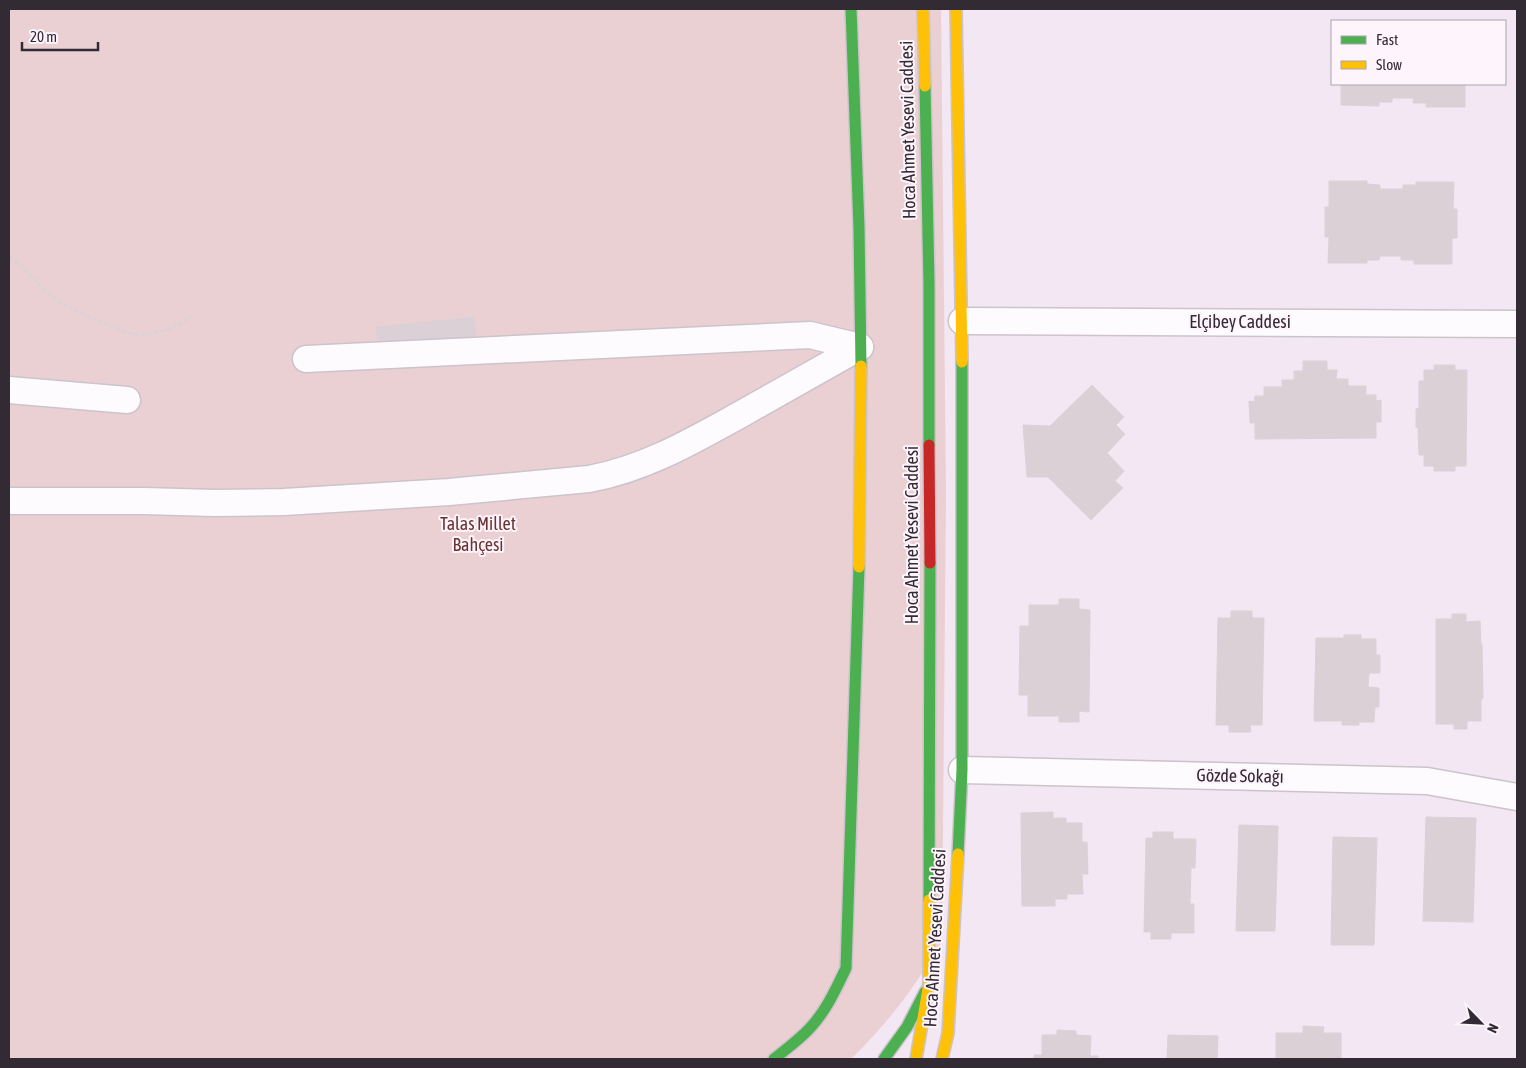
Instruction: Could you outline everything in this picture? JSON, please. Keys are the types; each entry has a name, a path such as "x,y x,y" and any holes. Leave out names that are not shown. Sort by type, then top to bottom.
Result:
{"main road":[{"path":"774,1059 810,1028 823,1012 836,991 846,968 859,600 861,445 857,146 852,9"},
{"name":"Hoca Ahmet Yesevi Caddesi","path":"916,1059 929,983 929,293 923,9"},
{"name":"Hoca Ahmet Yesevi Caddesi","path":"942,1059 948,1033 962,770 962,321 956,9"},
{"path":"884,1059 914,1015 929,983"},
{"path":"948,1033 956,1059"}],"street":[{"name":"Elçibey Caddesi","path":"962,321 1517,324"},
{"path":"306,360 810,335 860,347"},
{"path":"13,498 214,503 284,502 450,492 589,479 631,469 660,457 860,347"},
{"path":"9,390 127,400"},
{"name":"Gözde Sokağı","path":"962,770 1426,781 1517,797"}],"path":[{"path":"9,258 20,265 53,297 89,318 138,335 158,333 176,327 191,317"}],"green space":[{"name":"Talas Millet Bahçesi","path":"9,9 941,9 946,494 942,941 922,974 901,1003 851,1059 9,1059"}],"building":[{"path":"1341,85 1465,85 1465,107 1426,107 1426,103 1413,103 1414,98 1392,98 1392,102 1379,102 1379,106 1341,105"},
{"path":"1329,181 1367,181 1367,184 1380,185 1380,189 1403,189 1403,185 1416,185 1416,182 1454,182 1453,209 1457,209 1457,238 1452,238 1452,264 1414,264 1414,260 1401,260 1401,256 1380,256 1379,260 1367,260 1367,263 1328,263 1329,237 1325,237 1325,207 1329,207"},
{"path":"474,317 477,347 379,357 376,327"},
{"path":"1303,361 1327,361 1327,370 1337,370 1336,379 1348,379 1348,386 1366,386 1366,395 1376,395 1376,401 1381,400 1381,422 1376,422 1376,438 1255,439 1255,423 1250,423 1249,401 1254,402 1255,396 1264,396 1264,387 1282,387 1282,380 1294,380 1294,371 1303,371"},
{"path":"1434,365 1455,365 1455,370 1467,370 1466,466 1455,466 1455,471 1434,471 1434,466 1424,466 1424,455 1419,455 1416,409 1419,408 1419,381 1424,381 1424,370 1434,370"},
{"path":"1092,385 1124,417 1116,425 1125,434 1107,453 1124,471 1115,481 1123,488 1091,520 1048,477 1027,477 1023,425 1050,426"},
{"path":"1059,599 1079,599 1079,609 1090,610 1089,712 1079,711 1079,722 1059,722 1059,716 1028,716 1028,695 1019,695 1020,626 1029,626 1029,605 1059,605"},
{"path":"1231,611 1252,611 1252,618 1264,618 1262,725 1250,725 1251,732 1229,732 1229,725 1216,725 1218,618 1231,618"},
{"path":"1452,614 1466,614 1466,622 1480,621 1483,698 1481,699 1481,721 1467,721 1467,729 1454,729 1454,724 1436,724 1436,619 1452,619"},
{"path":"1344,635 1361,635 1361,639 1376,639 1376,655 1380,655 1380,673 1369,673 1368,687 1379,688 1379,707 1375,707 1374,722 1359,722 1359,725 1342,725 1342,721 1314,721 1316,638 1344,638"},
{"path":"1053,812 1053,818 1066,818 1066,823 1082,823 1082,842 1087,842 1088,874 1082,874 1083,894 1067,894 1067,899 1055,899 1055,906 1022,906 1021,813"},
{"path":"1426,817 1476,818 1473,922 1423,921"},
{"path":"1239,825 1278,826 1275,931 1236,931"},
{"path":"1153,832 1173,832 1173,839 1196,839 1195,868 1191,868 1190,904 1194,904 1194,933 1171,933 1171,939 1151,939 1151,932 1144,932 1146,838 1153,838"},
{"path":"1333,837 1377,838 1374,945 1331,945"},
{"path":"1303,1026 1324,1027 1323,1033 1341,1033 1341,1059 1276,1059 1276,1033 1303,1033"},
{"path":"1057,1030 1076,1031 1076,1035 1091,1036 1090,1056 1098,1056 1098,1059 1034,1059 1034,1055 1042,1055 1042,1035 1057,1035"},
{"path":"1168,1035 1218,1036 1217,1059 1167,1059"}],"traffic: fast":[{"path":"851,9 859,228 861,366"},
{"path":"925,86 929,284 929,445"},
{"path":"958,854 962,770 962,362"},
{"path":"929,900 930,563"},
{"path":"774,1059 816,1021 846,968 859,567"},
{"path":"884,1059 907,1027 925,992"}],"traffic: slow":[{"path":"923,9 925,86"},
{"path":"956,9 962,362"},
{"path":"859,567 861,366"},
{"path":"942,1059 948,1033 958,854"},
{"path":"916,1059 929,983 929,900"}],"traffic: jam":[{"path":"929,445 930,563"}]}
